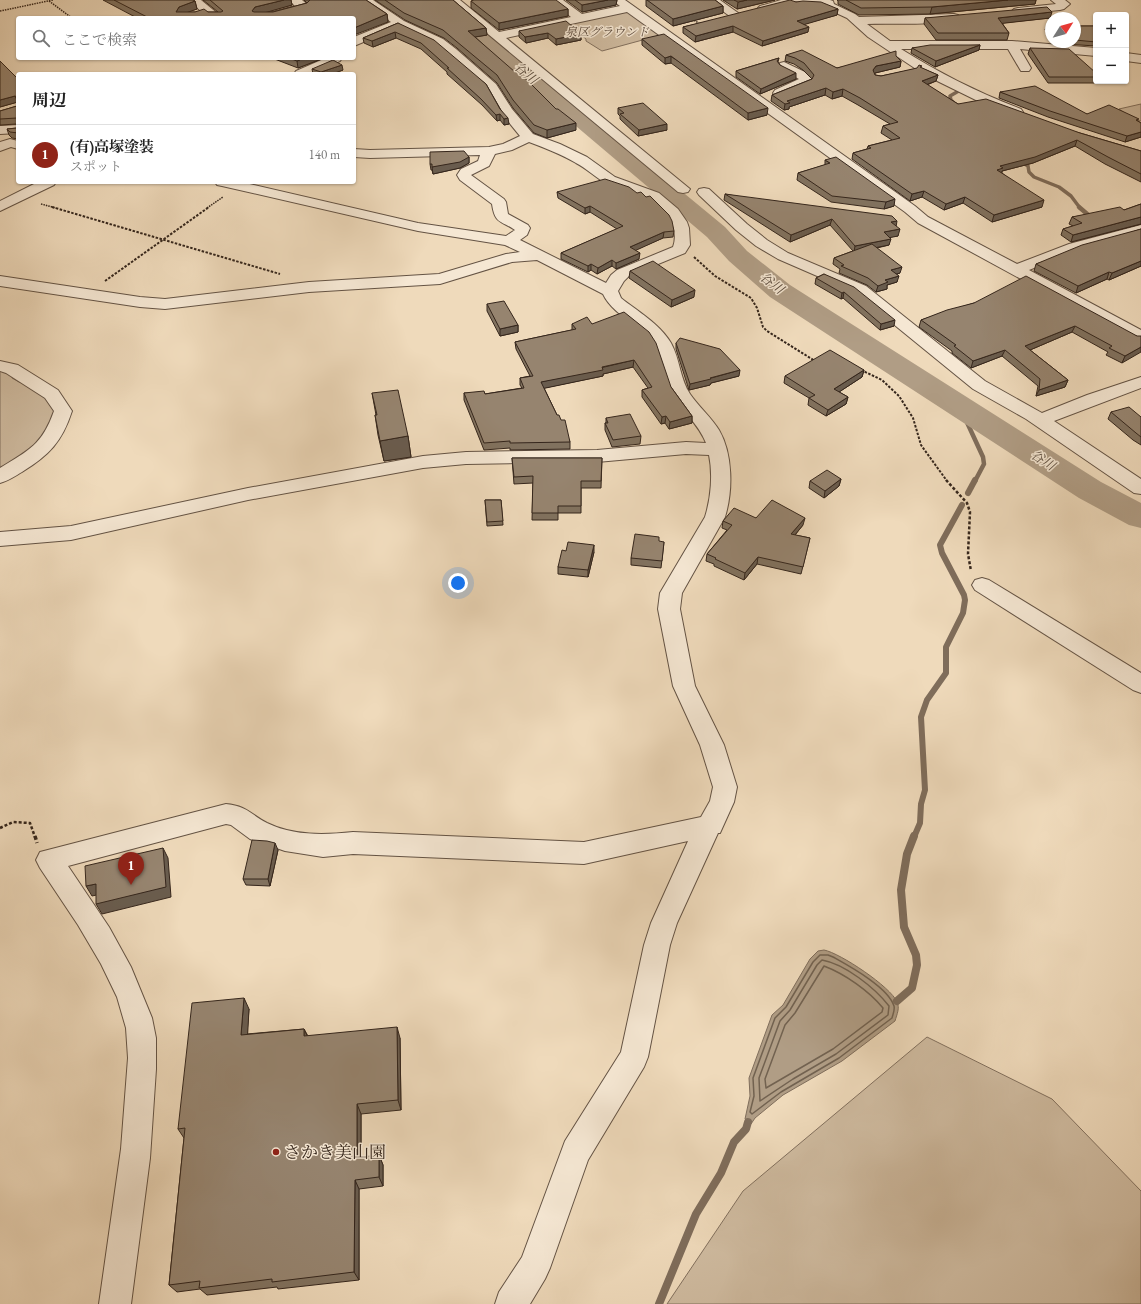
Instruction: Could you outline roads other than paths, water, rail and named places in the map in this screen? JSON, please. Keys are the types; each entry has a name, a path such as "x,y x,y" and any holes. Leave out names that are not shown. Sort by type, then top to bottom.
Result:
{"street":[{"path":"193,0 215,16"},
{"path":"298,2 313,0"},
{"path":"365,0 400,23 439,42 486,80 511,117 528,137 555,147 582,160 610,180 657,196 674,212 682,228 681,247 673,253 623,273 617,278 610,291"},
{"path":"556,0 580,18"},
{"path":"713,0 735,15"},
{"path":"721,18 790,1 820,2 839,0"},
{"path":"1004,12 1060,7 1064,4 1057,0"},
{"path":"270,16 304,7 298,2"},
{"path":"820,2 841,11 857,21 872,35 886,45 930,72 993,103 1031,117"},
{"path":"456,3 473,3"},
{"path":"456,3 680,190"},
{"path":"497,36 580,18 628,4 664,33 910,209 923,220 1141,337"},
{"path":"196,14 208,10"},
{"path":"857,21 930,19 966,15"},
{"path":"356,41 400,23"},
{"path":"664,33 700,24"},
{"path":"886,45 1012,45 1093,52"},
{"path":"1012,45 1025,68"},
{"path":"903,56 902,61 911,68 908,71"},
{"path":"1129,57 1141,59"},
{"path":"304,72 332,60"},
{"path":"758,101 806,81 803,76 784,66"},
{"path":"9,129 7,137 9,145"},
{"path":"356,153 489,151 507,147 528,137"},
{"path":"489,151 484,163 466,172 464,175 499,202 500,216 523,228 522,232 509,241"},
{"path":"0,207 45,184"},
{"path":"228,184 418,227 509,241 540,254 610,291 617,303 656,334 664,344 680,393 710,432 717,449 720,464 719,504 715,517 671,593 669,609 684,686 712,745 725,787 722,802 699,844 664,923 657,945 634,1057 576,1152 546,1240 534,1268 511,1304"},
{"path":"657,196 680,190 726,195"},
{"path":"704,192 749,232 774,251 801,264 844,280 860,289 979,385 1038,420 1141,488"},
{"path":"900,217 923,220"},
{"path":"1016,270 1074,246 1141,229"},
{"path":"0,281 140,302 165,304 309,287 440,279 511,257 540,254"},
{"path":"0,366 12,369 52,394 63,411 58,428 41,452 0,477"},
{"path":"1038,420 1141,382"},
{"path":"0,539 71,533 138,520 248,494 423,462 466,458 597,456 686,448 717,449"},
{"path":"982,584 1104,658 1141,684"},
{"path":"115,1304 134,1165 141,1067 141,1034 138,1018 126,987 107,948 74,895 49,860 226,814 236,815 259,831 285,840 323,846 353,843 584,853 710,825"}],"water":[{"path":"824,950 831,952 853,964 885,988 893,996 898,1004 898,1011 895,1021 842,1061 783,1095 755,1118 751,1124 745,1119 750,1096 749,1078 772,1015 783,1005 810,959 818,951"}],"waterway":[{"name":"谷川","path":"439,0 716,232 738,256 780,291 1090,490 1141,517"},
{"path":"956,105 951,100 950,96 962,89"},
{"path":"1020,161 1028,166 1029,172 1034,177 1059,187 1071,196 1080,208"},
{"path":"1080,208 1093,219"},
{"path":"959,405 983,457 984,464 975,481"},
{"path":"968,493 975,480"},
{"path":"914,837 920,823 921,804 925,790 921,717 927,700 946,673 946,647 963,613 965,600 964,595 942,553 940,545 962,505"},
{"path":"897,1001 912,988 917,965 916,955 904,927 901,890 907,854 914,836"},
{"path":"659,1304 696,1214 721,1173 734,1142 746,1129 748,1122"}],"place":[{"name":"(有)高塚塗装","path":"131,885"},
{"name":"さかき美山園","path":"276,1152"}],"park label":[{"name":"泉区グラウンド","path":"607,32"}]}
